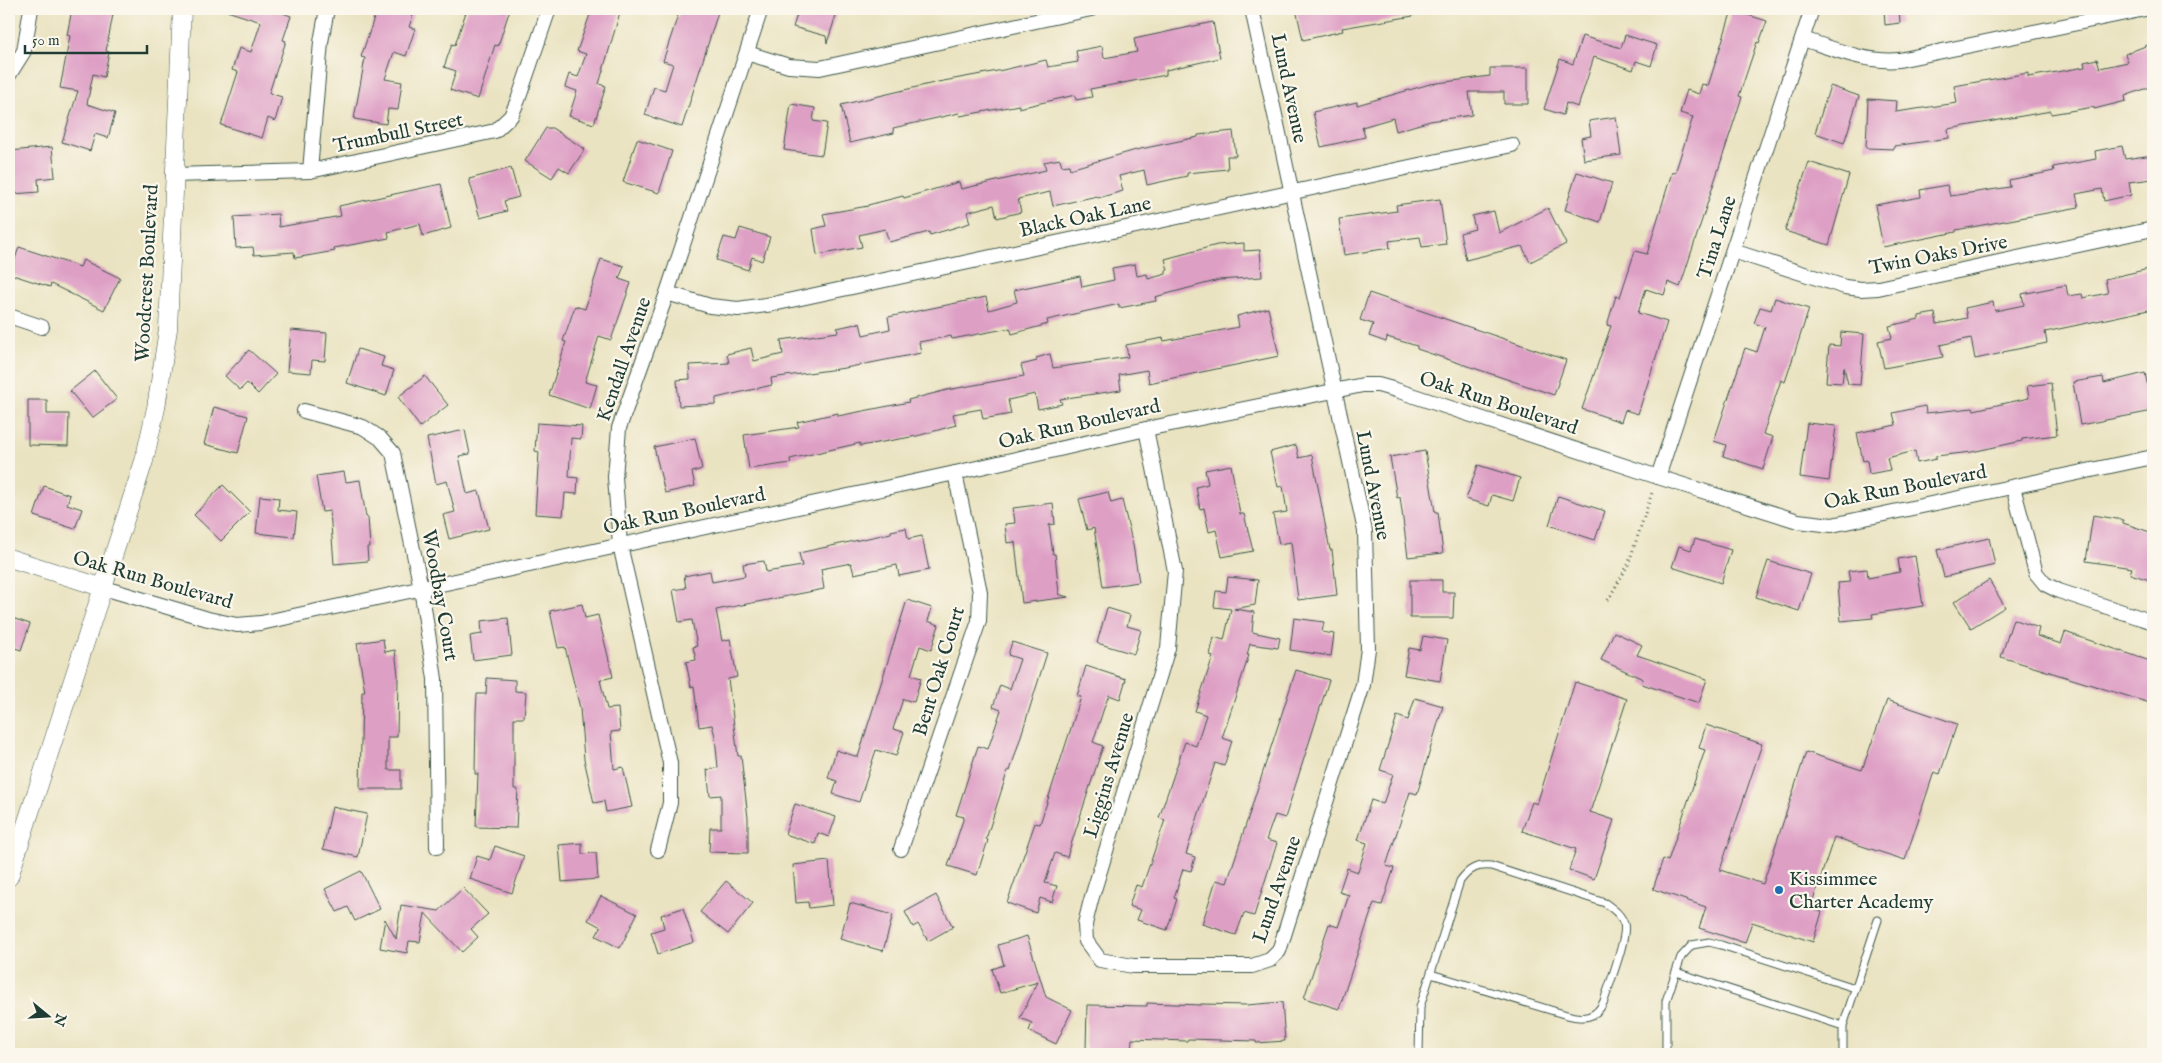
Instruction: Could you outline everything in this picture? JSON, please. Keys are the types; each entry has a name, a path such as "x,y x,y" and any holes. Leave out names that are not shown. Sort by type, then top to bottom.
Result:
{"street":[{"path":"9,75 24,51 31,9"},
{"name":"Woodcrest Boulevard","path":"9,877 144,461 156,408 168,329 173,175 182,9"},
{"path":"310,171 321,42 327,9"},
{"name":"Trumbull Street","path":"173,175 310,171 495,131 511,116 549,9"},
{"name":"Kendall Avenue","path":"658,850 670,803 670,763 620,545 615,477 620,428 761,9"},
{"path":"746,53 788,66 820,68 1091,9"},
{"name":"Lund Avenue","path":"1252,9 1365,531 1368,649 1363,685 1279,951 1270,960"},
{"name":"Tina Lane","path":"1656,483 1812,9"},
{"path":"1803,39 1868,59 1899,60 2145,9"},
{"name":"Black Oak Lane","path":"666,293 710,306 738,309 773,304 1512,145"},
{"name":"Twin Oaks Drive","path":"1733,251 1845,286 1861,289 1878,288 2153,229"},
{"path":"9,316 42,327"},
{"name":"Oak Run Boulevard","path":"9,558 208,619 237,625 261,623 955,473 1146,429 1335,390 1378,385 1656,483 1798,521 1832,525 2153,457"},
{"name":"Woodbay Court","path":"304,411 363,427 380,438 393,453 421,588 435,679 438,847"},
{"name":"Liggins Avenue","path":"1146,429 1175,571 1168,648 1091,900 1085,924 1086,941 1100,960 1133,966 1252,966 1270,960"},
{"name":"Bent Oak Court","path":"901,849 979,621 980,592 955,473"},
{"path":"2013,487 2036,573 2045,584 2059,591 2153,622"}],"lane":[{"path":"1419,1054 1419,1016 1431,974 1460,881 1473,868 1481,865 1503,870 1605,904 1619,915 1624,922 1624,937 1604,1000 1601,1008 1590,1017 1567,1016 1431,974"},
{"path":"1844,1054 1843,1026 1878,920"},
{"path":"1666,1054 1666,1001 1681,957 1692,945 1709,942 1855,988"},
{"path":"1676,972 1843,1026"}],"path":[{"path":"1608,600 1628,565 1656,483"}],"building":[{"path":"72,9 114,9 106,51 109,52 104,77 93,74 87,104 115,113 108,138 95,134 90,151 62,142 78,91 60,88 70,36 67,35"},
{"path":"228,9 281,9 280,12 291,16 283,40 286,41 269,93 282,97 275,121 268,118 262,138 221,125 238,72 232,70 239,48 251,52 261,22 227,11"},
{"path":"377,9 415,9 409,27 415,29 406,56 394,52 385,79 402,82 398,110 388,109 386,124 354,119 365,58 361,57"},
{"path":"467,9 510,9 498,46 495,45 478,99 450,90 456,71 444,67 452,44 455,45"},
{"path":"592,9 621,9 599,84 606,86 594,124 569,116 577,91 565,87 569,74 578,77 586,54 577,51"},
{"path":"680,9 719,9 682,127 645,115 654,87 665,90 673,64 663,61"},
{"path":"799,9 838,9 827,43 826,36 793,27"},
{"path":"1296,9 1412,9 1413,16 1342,28 1343,31 1303,40"},
{"path":"1884,9 1899,9 1900,23 1885,25"},
{"path":"1732,10 1767,21 1759,43 1757,42 1739,96 1742,97 1680,287 1668,282 1664,295 1646,289 1638,313 1667,322 1638,414 1625,410 1621,422 1582,409 1611,326 1607,325 1616,296 1620,297 1635,251 1647,254 1672,172 1675,173 1693,117 1680,113 1687,90 1699,94 1702,84 1708,86"},
{"path":"1213,22 1220,58 1166,70 1166,75 1090,89 1092,97 1076,100 1075,95 1019,108 1019,105 960,116 959,113 893,128 894,133 850,143 841,105 938,82 1046,60 1048,67 1078,62 1076,51 1102,46 1104,58 1137,52 1134,39"},
{"path":"1625,35 1657,45 1651,66 1636,61 1633,70 1594,57 1578,107 1566,103 1563,115 1544,109 1560,59 1573,64 1582,36 1621,48"},
{"path":"2153,43 2153,86 2125,96 2126,101 2094,109 2094,107 2051,114 2051,111 1948,129 1949,138 1894,146 1894,149 1866,148 1868,99 1897,101 1896,112 1957,103 1954,86 2028,73 2028,77 2085,67 2084,62 2097,59 2100,68 2128,62 2125,54"},
{"path":"1490,68 1528,68 1528,104 1504,104 1504,92 1469,92 1472,115 1430,121 1396,131 1393,118 1362,127 1365,137 1321,147 1313,112 1357,102 1357,105 1430,84 1490,76"},
{"path":"1830,86 1859,96 1844,143 1815,133"},
{"path":"791,104 815,108 813,121 827,123 822,155 784,150"},
{"path":"1616,117 1621,155 1584,160 1581,138 1591,136 1589,121"},
{"path":"546,128 552,128 585,149 569,173 559,167 552,178 525,161"},
{"path":"1233,131 1236,156 1227,156 1228,169 1187,173 1187,176 1147,185 1144,170 1119,176 1123,191 1098,198 1097,196 1053,206 1050,192 1018,199 1021,212 997,218 994,205 967,212 970,223 930,235 929,232 889,242 885,229 859,235 862,247 817,255 813,229 826,226 823,214 868,206 903,196 904,198 959,182 961,189 1046,170 1044,162 1060,159 1062,166 1069,165 1070,169 1136,150 1198,137 1198,135"},
{"path":"637,139 672,151 659,193 623,182"},
{"path":"2122,146 2125,159 2153,155 2153,179 2129,182 2131,195 2104,201 2102,189 2076,194 2079,207 1956,230 1956,232 1883,247 1875,205 1921,197 1920,190 1947,185 1950,196 2010,187 2009,180 2054,171 2053,167 2096,159 2095,151"},
{"path":"52,147 55,177 38,179 39,192 13,194 10,151"},
{"path":"1809,162 1849,175 1829,245 1785,231"},
{"path":"511,168 519,197 504,201 507,211 480,218 469,179"},
{"path":"1577,172 1612,183 1600,222 1565,210"},
{"path":"441,184 451,228 423,236 420,224 388,232 389,238 334,248 335,251 295,258 294,252 254,255 253,247 236,248 234,217 278,214 279,227 341,216 339,206"},
{"path":"1440,199 1446,244 1422,247 1420,237 1389,241 1390,248 1344,255 1339,219 1397,211 1396,205"},
{"path":"1548,208 1566,244 1530,262 1522,246 1466,260 1460,233 1475,229 1472,216 1494,211 1499,233"},
{"path":"740,228 770,237 762,261 752,257 748,270 716,260 724,237 736,240"},
{"path":"1244,243 1244,251 1260,250 1262,277 1219,280 1155,297 1156,301 1119,308 1119,304 1047,320 1048,324 1012,334 1010,328 952,339 951,336 919,342 921,353 845,368 771,378 772,385 716,398 716,404 679,406 677,380 690,379 689,365 729,363 727,354 751,348 754,361 783,354 781,340 838,332 837,328 860,323 863,335 890,329 888,317 986,297 989,310 1017,302 1014,290 1080,276 1082,287 1114,280 1112,268 1135,264 1137,276 1147,274 1148,279 1166,274 1166,270 1168,270 1165,259 1217,245"},
{"path":"19,247 80,267 83,260 120,278 104,310 51,284 50,287 10,274"},
{"path":"601,259 624,266 619,279 631,283 611,340 599,336 585,382 597,385 590,409 549,395 566,342 563,341 575,306 585,309"},
{"path":"2153,268 2153,309 2045,332 2047,343 2003,353 1975,359 1971,338 1940,345 1943,357 1884,368 1878,341 1892,338 1889,326 1935,313 1937,324 1967,318 1965,308 1993,302 1995,311 2024,305 2022,294 2066,285 2068,296 2082,294 2083,298 2108,293 2105,279"},
{"path":"1369,293 1566,360 1554,395 1417,349 1417,346 1387,337 1386,342 1369,336 1373,324 1360,320"},
{"path":"1775,298 1809,309 1785,382 1781,380 1763,434 1773,437 1763,469 1723,456 1726,445 1714,441 1745,348 1757,352 1765,327 1754,323 1760,307 1771,310"},
{"path":"1268,308 1279,356 1149,383 1147,370 1119,375 1121,390 1060,399 1062,404 1038,409 1035,394 1008,400 1011,414 983,419 981,409 953,414 956,425 917,436 860,446 860,443 790,459 791,463 749,469 744,435 799,427 797,422 838,413 838,416 909,402 908,400 947,390 1024,376 1021,365 1037,361 1036,358 1050,354 1053,368 1128,357 1126,345 1163,338 1164,341 1239,327 1237,316"},
{"path":"291,330 327,333 325,361 312,360 311,373 287,371"},
{"path":"1841,332 1864,334 1860,385 1848,384 1844,367 1842,383 1826,382 1829,345 1840,346"},
{"path":"358,349 384,357 381,366 394,370 386,396 347,383"},
{"path":"249,350 276,374 258,394 247,383 240,390 225,376"},
{"path":"95,371 117,399 92,418 70,391"},
{"path":"2145,373 2153,411 2080,425 2073,382 2103,377 2104,383"},
{"path":"425,376 448,405 420,427 398,397"},
{"path":"2051,383 2057,435 2022,439 2022,441 1972,452 1936,456 1936,459 1917,463 1915,451 1887,458 1890,470 1869,474 1867,460 1863,461 1857,433 1896,425 1893,413 1925,406 1926,413 1973,408 1974,410 2029,398 2027,386"},
{"path":"28,400 47,400 47,414 69,414 68,446 28,445"},
{"path":"214,407 248,416 238,453 204,444"},
{"path":"537,423 582,426 581,439 571,438 569,477 578,478 577,494 565,493 563,516 535,514 539,452 535,451"},
{"path":"1807,423 1836,426 1829,481 1800,477"},
{"path":"465,430 470,454 459,456 467,494 479,491 489,529 449,539 443,515 455,512 447,481 436,484 427,438"},
{"path":"695,438 702,469 692,472 695,486 665,493 654,447"},
{"path":"1296,445 1299,458 1312,455 1330,550 1332,550 1337,595 1298,600 1291,542 1279,544 1273,514 1287,512 1283,486 1278,487 1270,452"},
{"path":"1425,451 1435,512 1438,512 1443,553 1408,557 1400,497 1397,498 1390,457"},
{"path":"1231,465 1240,514 1244,514 1253,551 1222,557 1216,530 1209,532 1204,508 1200,509 1196,487 1208,484 1205,470"},
{"path":"1478,465 1520,478 1513,501 1492,495 1489,506 1466,499"},
{"path":"344,472 346,482 360,480 366,517 368,517 370,547 367,547 368,561 334,564 330,511 322,512 316,476"},
{"path":"223,485 250,512 221,541 194,515"},
{"path":"44,486 70,495 67,504 82,509 75,529 34,516"},
{"path":"1108,492 1111,503 1122,500 1133,545 1139,582 1103,587 1094,528 1087,530 1079,499"},
{"path":"260,496 279,498 278,510 297,512 294,537 256,533"},
{"path":"1558,496 1605,511 1595,540 1549,525"},
{"path":"1053,503 1055,524 1049,525 1053,554 1055,554 1058,594 1068,597 1022,603 1015,542 1007,543 1005,524 1015,523 1013,508"},
{"path":"2093,515 2123,520 2123,523 2153,533 2153,581 2130,574 2132,568 2086,561"},
{"path":"906,528 908,539 922,536 929,570 899,576 897,565 854,574 851,563 821,569 824,589 716,610 722,641 730,639 737,677 728,679 738,756 741,756 748,818 748,853 709,852 710,828 721,828 721,795 710,796 707,770 718,768 715,736 712,725 699,727 694,686 691,687 686,662 696,660 693,647 697,646 692,620 679,622 673,590 686,588 684,576 710,571 712,582 745,576 743,564 764,561 766,572 802,566 799,553"},
{"path":"1989,538 1995,565 1944,577 1937,550"},
{"path":"1695,539 1731,550 1721,583 1672,567 1679,546 1691,550"},
{"path":"1915,556 1923,606 1872,614 1873,618 1841,621 1838,583 1850,582 1848,571 1867,569 1868,578 1900,572 1898,559"},
{"path":"1768,561 1811,574 1799,611 1756,597"},
{"path":"1228,577 1258,580 1255,605 1234,609 1254,612 1252,632 1280,638 1278,648 1250,644 1247,655 1249,655 1222,738 1232,741 1224,766 1215,763 1186,854 1195,857 1191,871 1183,869 1174,898 1177,899 1167,930 1137,920 1141,910 1129,906 1136,885 1142,887 1165,820 1159,818 1185,742 1196,746 1206,715 1195,711 1213,656 1210,655 1214,637 1224,640 1231,609 1214,607 1216,591 1226,592"},
{"path":"1410,580 1442,580 1442,592 1454,592 1453,618 1410,618"},
{"path":"1989,580 2005,607 1971,628 1954,602"},
{"path":"907,600 932,608 928,621 939,625 931,650 920,646 911,675 921,678 914,702 903,699 893,729 904,732 896,756 876,750 859,802 833,794 837,781 828,778 836,750 858,757"},
{"path":"582,604 585,618 598,615 613,677 600,680 607,709 618,708 620,731 611,732 614,769 623,767 632,807 606,812 604,801 594,803 584,759 580,708 565,647 558,648 550,611"},
{"path":"1107,608 1130,615 1127,626 1141,630 1134,654 1097,643"},
{"path":"9,617 30,624 21,650 9,646"},
{"path":"508,618 512,655 473,660 470,636 482,634 481,621"},
{"path":"1294,618 1324,622 1322,632 1334,634 1331,656 1290,650"},
{"path":"2013,619 2039,628 2037,636 2061,644 2065,632 2153,662 2153,704 2001,657"},
{"path":"1614,632 1642,645 1637,655 1707,679 1699,703 1642,684 1643,679 1601,660"},
{"path":"1423,636 1447,640 1440,681 1404,675 1409,648 1420,650"},
{"path":"383,639 385,652 395,650 398,675 397,737 388,737 388,770 401,770 401,789 360,789 362,692 365,692 357,643"},
{"path":"1012,642 1047,653 1010,771 1008,770 986,839 988,840 977,875 948,866 964,817 956,815 978,746 988,749 1001,710 993,707 1000,685 1010,689 1020,659 1008,655"},
{"path":"1086,666 1126,679 1120,699 1109,695 1105,705 1093,742 1103,746 1067,857 1055,853 1045,883 1057,886 1052,902 1040,898 1036,913 1007,903 1035,823 1040,824 1081,697 1077,696"},
{"path":"1296,670 1329,680 1285,818 1275,815 1266,840 1277,843 1254,916 1244,913 1236,935 1202,924 1216,880 1227,883"},
{"path":"487,678 515,680 515,691 526,692 524,718 514,718 514,789 518,789 516,828 476,827 478,774 475,774 477,694 486,694"},
{"path":"1575,682 1627,699 1590,812 1614,820 1594,879 1569,870 1576,849 1522,831 1532,802 1537,804"},
{"path":"1415,698 1443,706 1417,794 1410,792 1386,866 1394,868 1382,905 1374,903 1339,1009 1304,998 1329,924 1338,927 1349,895 1339,892 1347,868 1358,872 1367,843 1358,840 1371,800 1383,804 1393,774 1380,770 1397,716 1408,720"},
{"path":"1887,700 1957,724 1940,774 1934,772 1905,860 1834,837 1810,909 1822,912 1813,942 1752,922 1745,943 1699,928 1706,907 1653,889 1663,859 1668,861 1705,750 1699,748 1706,725 1762,744 1720,870 1763,884 1806,752 1862,770"},
{"path":"795,804 836,817 829,837 818,833 815,844 785,834"},
{"path":"332,807 367,814 358,857 323,849"},
{"path":"582,843 582,854 596,853 598,879 562,882 559,845"},
{"path":"495,846 524,856 512,893 470,879 477,856 490,860"},
{"path":"829,861 833,905 809,908 808,902 796,903 793,865"},
{"path":"361,871 380,909 355,921 348,907 337,912 325,889"},
{"path":"726,881 753,903 728,934 700,912"},
{"path":"463,888 488,914 471,929 478,937 462,952 425,913 420,942 409,941 407,953 380,948 385,919 396,939 401,905 439,911"},
{"path":"936,895 953,927 928,941 918,924 913,927 905,912"},
{"path":"601,896 637,914 620,948 596,936 601,927 588,920"},
{"path":"850,903 893,915 883,951 840,939"},
{"path":"683,908 694,942 658,954 651,932 664,928 661,915"},
{"path":"1027,936 1046,997 1072,1010 1056,1044 1029,1031 1032,1023 1020,1018 1038,982 1000,993 992,969 1004,965 998,945"},
{"path":"1282,1002 1285,1041 1256,1043 1256,1041 1132,1039 1131,1052 1086,1050 1087,1005 1147,1006 1147,1003 1247,1005"}],"place":[{"name":"Kissimmee Charter Academy","path":"1779,890"}]}
